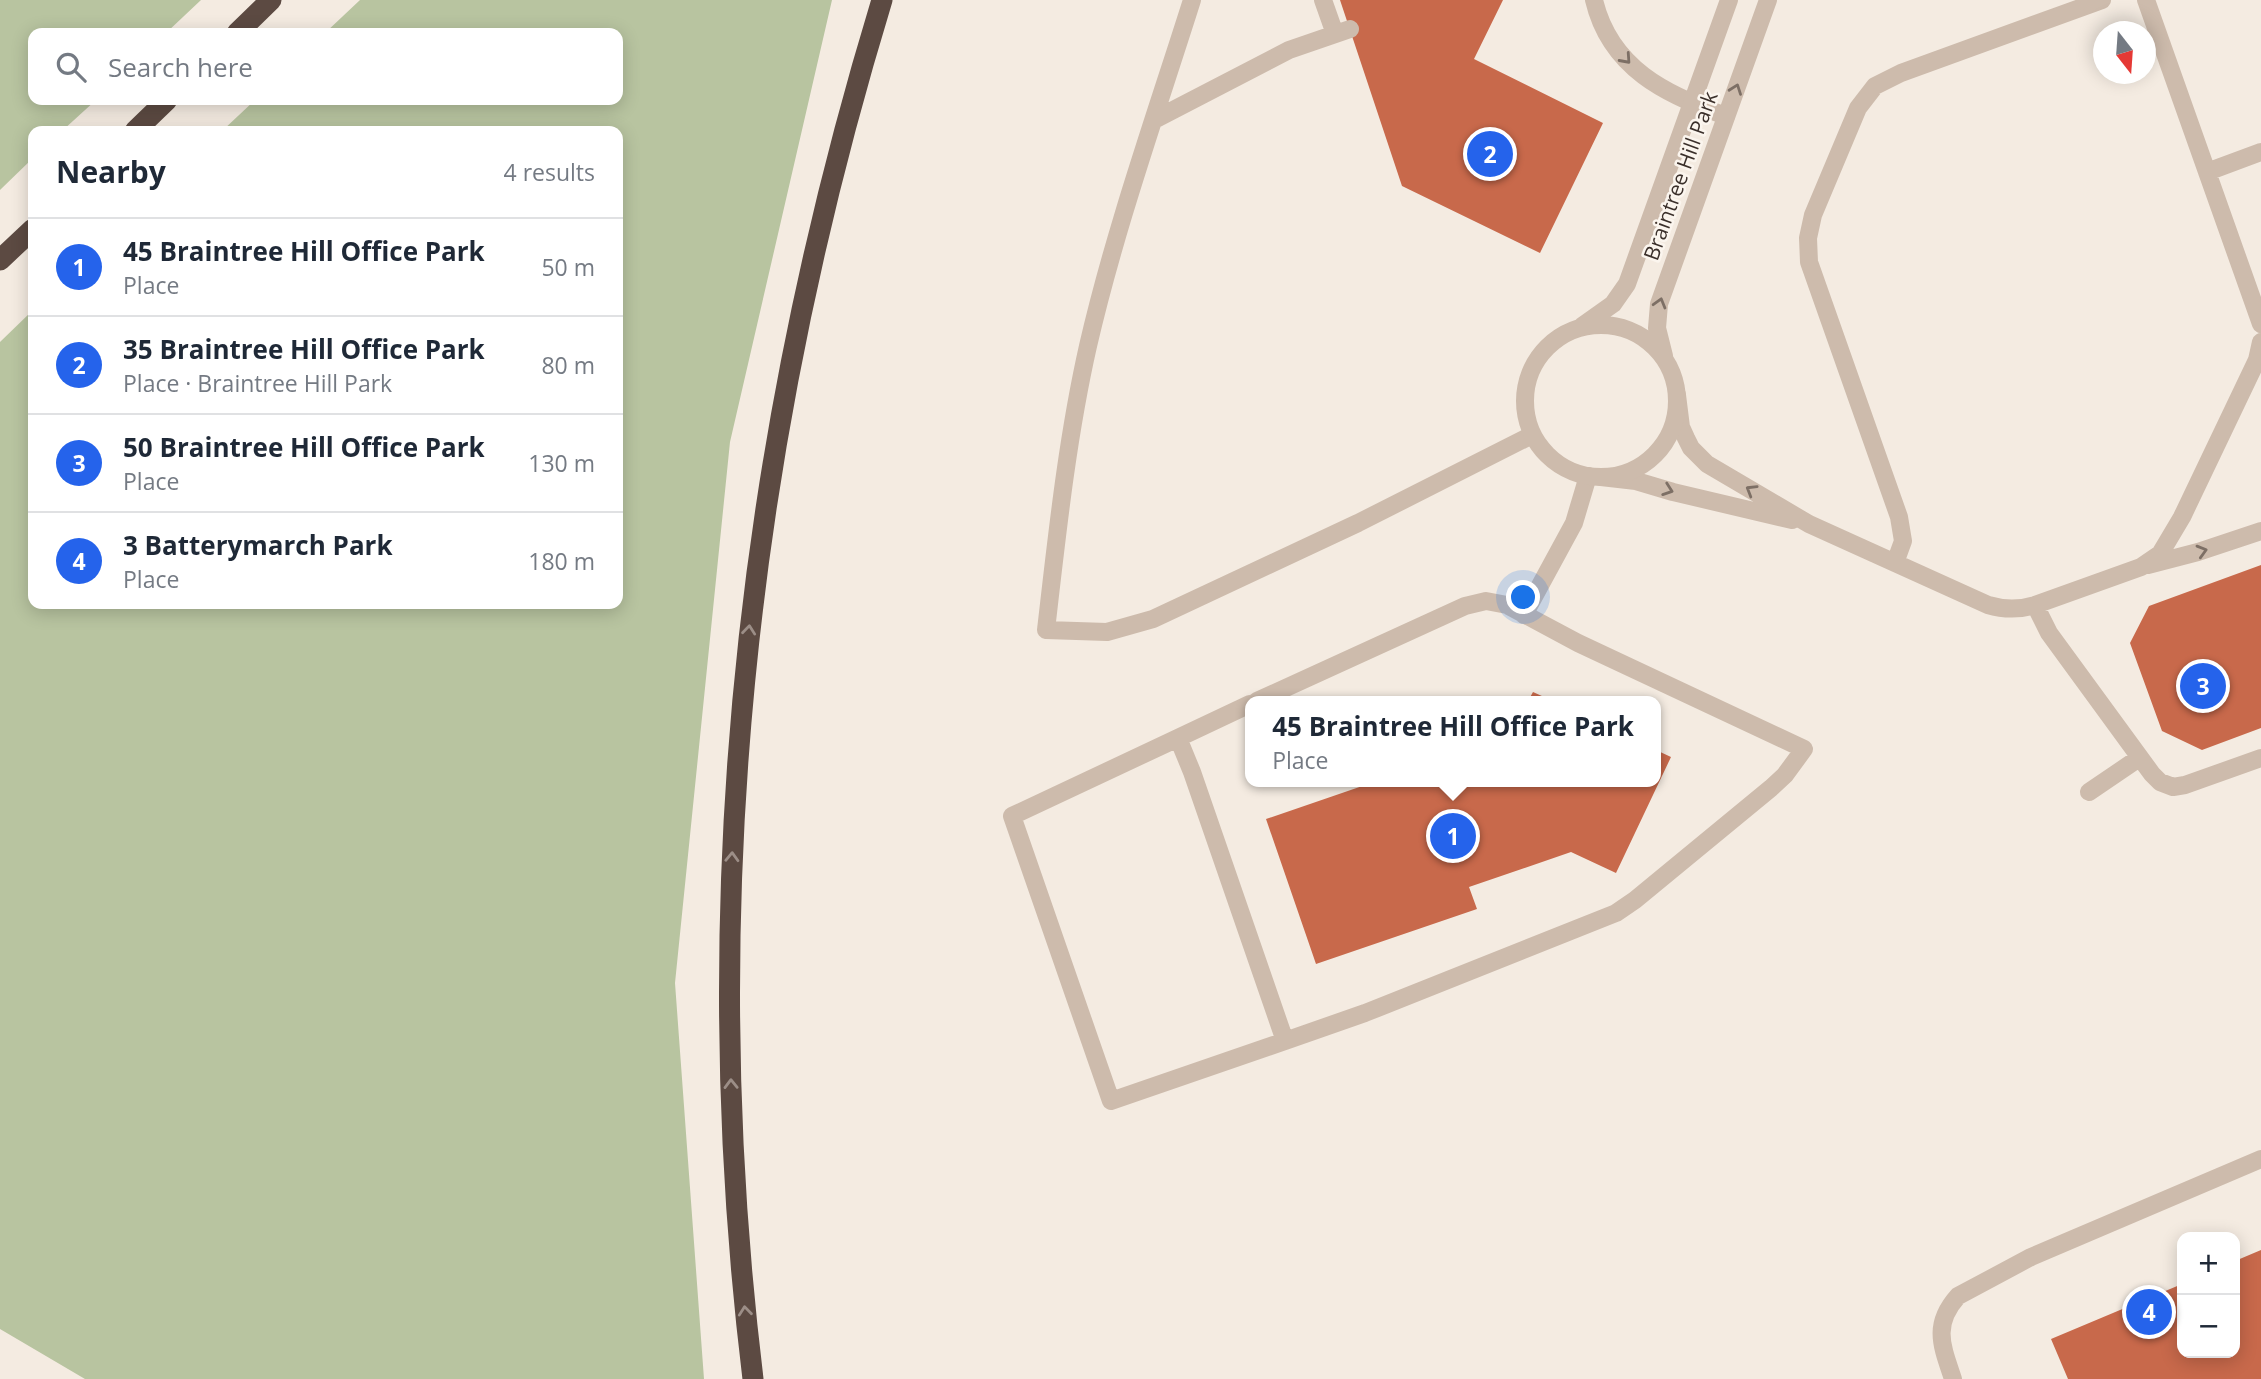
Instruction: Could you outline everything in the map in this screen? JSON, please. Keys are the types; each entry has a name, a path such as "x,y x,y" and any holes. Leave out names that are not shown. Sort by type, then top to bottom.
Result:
{"highway":[{"path":"242,28 271,0"},
{"path":"753,1379 733,1164 729,1033 733,836 742,704 761,536 789,369 829,187 882,0"},
{"path":"140,126 162,105"},
{"path":"0,260 28,234"}],"street":[{"path":"1192,0 1108,267 1082,376 1066,467 1046,630 1107,632 1153,619 1358,523 1532,435"},
{"path":"1154,120 1289,50 1342,31 1324,0"},
{"path":"1594,0 1607,34 1627,62 1662,89 1691,104 1726,116"},
{"name":"Braintree Hill Park","path":"1728,0 1627,284 1602,314 1548,347 1539,357 1528,378 1525,403 1532,435 1551,459 1575,473 1615,476 1639,467 1660,449 1674,422 1677,395 1659,341 1659,304 1768,0"},
{"path":"1895,563 1903,541 1899,517 1811,269 1808,239 1813,215 1858,108 1875,86 1901,73 2102,0"},
{"path":"2146,0 2260,319"},
{"path":"2207,172 2261,152"},
{"name":"Braintree Hill Park","path":"1569,333 1594,326 1619,328 1643,338 1654,347 1669,369"},
{"path":"2141,567 2160,554 2182,517 2257,360 2261,342"},
{"path":"1677,395 1681,426 1691,448 1699,457 1809,524 1995,607 2010,610 2035,605 2141,567 2261,531"},
{"path":"1524,615 1569,533 1595,476 1636,481 1809,524"},
{"path":"1245,706 1012,816 1111,1101 1365,1013 1616,913 1771,788 1804,749 1578,643 1500,603 1486,601 1472,603 1267,696"},
{"path":"2035,605 2049,633 2139,758 2160,782 2172,788 2185,786 2261,758"},
{"path":"1178,738 1285,1041"},
{"path":"2089,792 2139,758"},
{"path":"1953,1379 1942,1346 1941,1324 1958,1296 2040,1253 2261,1159"}],"green space":[{"path":"0,0 201,0 171,28 28,28 28,105 91,105 67,126 28,126 28,163 0,190"},
{"path":"360,0 832,0 730,442 675,983 704,1379 85,1379 0,1329 0,342 28,315 28,609 623,609 623,126 227,126 250,105 623,105 623,28 330,28"}],"building":[{"path":"1340,0 1503,0 1474,59 1603,123 1540,253 1402,186"},
{"path":"2261,565 2261,728 2202,750 2162,731 2130,643 2149,606"},
{"path":"1661,752 1671,757 1661,778"},
{"path":"1359,787 1657,787 1616,873 1571,852 1469,887 1477,909 1316,964 1266,819"},
{"path":"2261,1250 2261,1379 2068,1379 2051,1339 2177,1286 2177,1358 2240,1358 2240,1259"}],"place":[{"name":"35 Braintree Hill Office Park","path":"1490,154"},
{"name":"50 Braintree Hill Office Park","path":"2203,686"},
{"name":"45 Braintree Hill Office Park","path":"1453,836"},
{"name":"3 Batterymarch Park","path":"2149,1312"}]}
